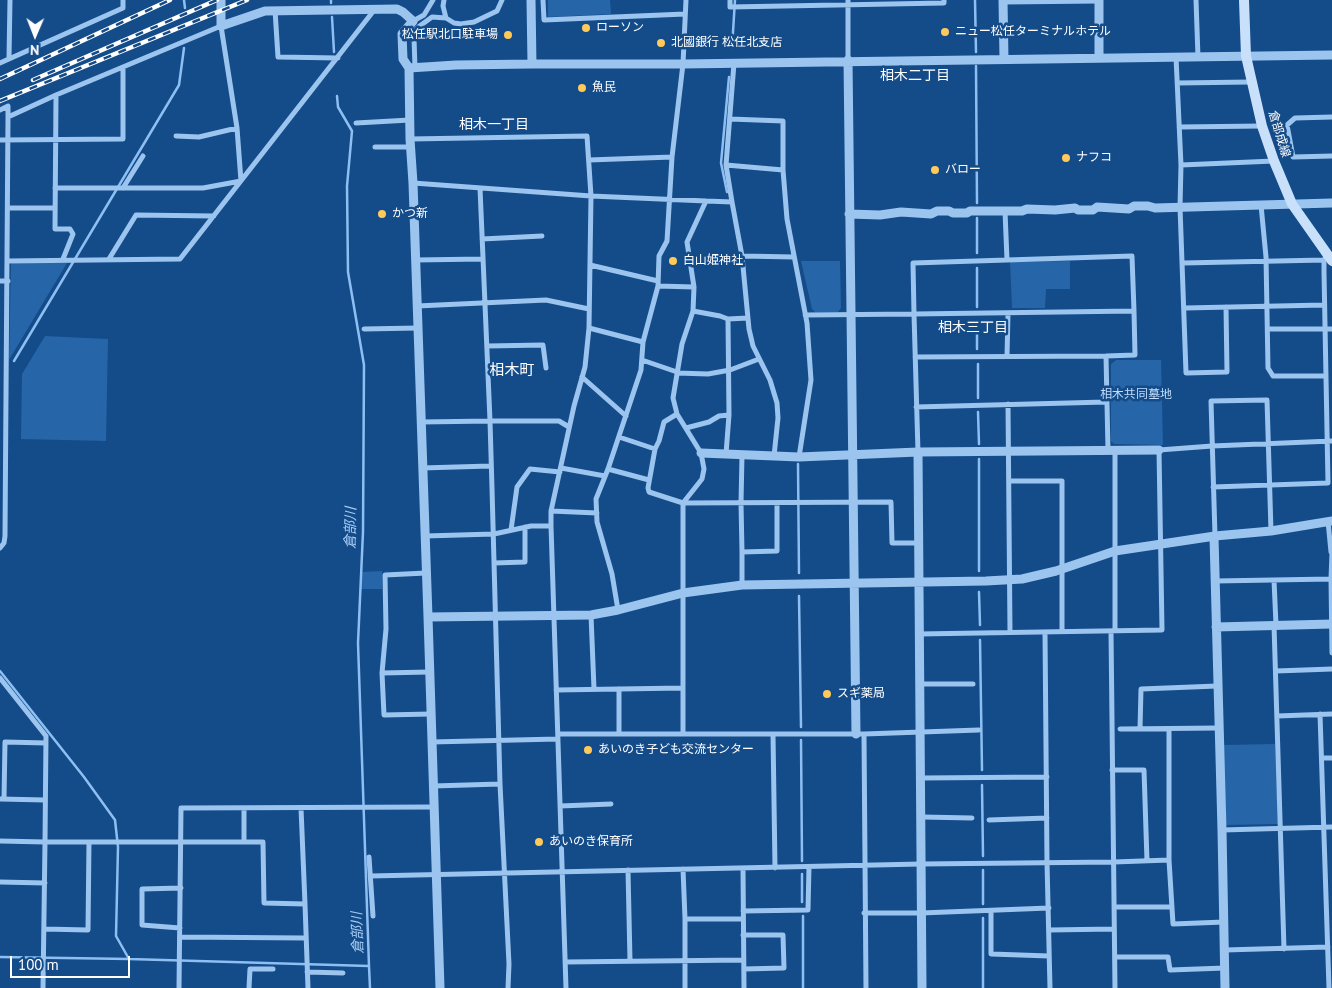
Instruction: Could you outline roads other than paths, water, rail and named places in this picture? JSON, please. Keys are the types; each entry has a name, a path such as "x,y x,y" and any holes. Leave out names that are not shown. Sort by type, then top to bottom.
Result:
{"main road":[{"name":"倉部成線","path":"1244,0 1246,56 1262,126 1292,204 1328,258"}],"street":[{"path":"9,58 10,0"},
{"path":"0,63 123,8 123,0"},
{"path":"221,0 221,26 237,128 241,181"},
{"path":"433,0 424,15 402,34 403,60 412,68 532,64 683,64 848,60 1332,55"},
{"path":"444,0 443,6 446,18"},
{"path":"415,24 432,17 446,18 454,23 461,24 474,22 498,11 502,0"},
{"path":"530,0 532,64"},
{"path":"543,0 544,20 685,14"},
{"path":"618,610 612,574 597,522 596,500 641,370 643,342 658,283 658,256 666,241 672,157 683,64 686,0"},
{"path":"730,0 730,7 799,3 944,3 944,0"},
{"path":"1004,59 1003,1 1099,0 1099,58"},
{"path":"1196,0 1198,57"},
{"path":"847,3 852,502 864,866 866,988"},
{"path":"8,261 180,259 375,9"},
{"path":"8,117 221,26 265,10 397,10 403,12 415,24"},
{"path":"275,10 278,58 338,58"},
{"path":"1176,57 1181,165 1180,206 1186,373 1227,372 1226,307"},
{"path":"734,63 726,165 742,258 753,346 770,380 777,403 778,418 774,456"},
{"path":"0,140 123,139 123,67"},
{"path":"412,68 410,143 413,183 440,988"},
{"path":"1177,83 1252,82"},
{"path":"56,95 55,229 70,229 73,234 63,260"},
{"path":"0,110 8,106 9,140 8,281 3,355 2,506 4,542 0,548"},
{"path":"1332,117 1295,118 1288,125 1293,157 1332,156"},
{"path":"730,119 784,121 783,170 787,219 808,323 811,380 799,457"},
{"path":"356,123 410,120"},
{"path":"1179,127 1262,126"},
{"path":"176,136 198,136 237,128"},
{"path":"375,147 410,143 587,136 591,196 589,328 582,377 551,511 566,988"},
{"path":"123,188 143,156"},
{"path":"589,160 672,157"},
{"path":"1181,165 1274,161"},
{"path":"726,165 783,170"},
{"path":"56,188 203,188 241,181"},
{"path":"413,183 591,196 732,202"},
{"path":"480,188 494,534 500,784 509,964 508,988"},
{"path":"683,734 683,503 702,480 704,469 700,453 677,414 673,398 682,344 693,311 694,287 687,242 706,201"},
{"path":"849,214 880,215 901,212 931,214 937,211 967,213 970,211 1022,211 1027,209 1129,209 1134,206 1332,203"},
{"path":"1261,205 1266,261 1268,368 1272,376 1326,376"},
{"path":"8,208 55,208"},
{"path":"1005,211 1006,260"},
{"path":"109,259 136,216 214,216"},
{"path":"482,239 542,236"},
{"path":"915,357 1135,355 1132,256 913,263 916,407 918,452 922,988"},
{"path":"689,262 794,257"},
{"path":"1183,263 1328,258 1324,305 1329,441 1328,482 1213,486"},
{"path":"415,260 483,259"},
{"path":"590,266 658,283 694,287"},
{"path":"0,281 8,281"},
{"path":"417,306 546,300 589,309"},
{"path":"1185,308 1324,305"},
{"path":"693,311 728,319 748,318"},
{"path":"805,315 851,316 1134,311"},
{"path":"1007,356 1008,314"},
{"path":"726,454 730,370 728,319"},
{"path":"364,329 418,328"},
{"path":"589,328 643,342"},
{"path":"1268,329 1332,329"},
{"path":"487,346 544,345 546,368"},
{"path":"1106,356 1106,402 1111,450 1115,551 1112,770 1115,988"},
{"path":"642,360 677,373 708,374 730,370 759,359"},
{"path":"582,377 626,416"},
{"path":"1225,988 1211,401 1267,400 1271,531"},
{"path":"916,407 1106,402"},
{"path":"1008,404 1010,632"},
{"path":"677,414 664,422 655,449 648,488 650,492 683,503 891,502 892,543 918,543"},
{"path":"686,428 708,422 719,416 729,416"},
{"path":"421,422 560,421 570,427"},
{"path":"619,437 655,449"},
{"path":"700,453 799,457 918,452 1159,450 1329,441"},
{"path":"918,634 1162,630 1159,450"},
{"path":"742,455 742,584"},
{"path":"422,468 490,466"},
{"path":"511,530 517,486 530,469 560,470 605,476"},
{"path":"608,469 650,480"},
{"path":"1009,481 1062,481 1062,632"},
{"path":"742,552 777,552 777,503"},
{"path":"551,511 597,513"},
{"path":"428,617 591,615 683,593 742,584 1022,579 1062,569 1115,551 1271,531 1330,521 1332,653"},
{"path":"424,536 494,534 525,527 551,526"},
{"path":"494,563 526,562 525,527"},
{"path":"426,573 385,574 386,629 382,673 384,715 431,714"},
{"path":"1215,581 1331,579"},
{"path":"1274,580 1284,948"},
{"path":"591,615 594,689"},
{"path":"1216,627 1331,624"},
{"path":"1046,632 1047,862 1050,988"},
{"path":"1276,671 1332,669"},
{"path":"382,673 429,672"},
{"path":"0,678 46,736 43,988"},
{"path":"919,684 973,684"},
{"path":"1140,729 1141,689 1217,686"},
{"path":"556,690 683,688"},
{"path":"619,689 620,734"},
{"path":"1320,714 1324,827 1329,891 1329,988"},
{"path":"1277,716 1332,714"},
{"path":"1120,729 1218,728"},
{"path":"1169,729 1169,860 1172,924 1224,922"},
{"path":"431,742 620,734 860,734 979,730"},
{"path":"772,734 775,868"},
{"path":"45,800 2,799 5,742 46,743"},
{"path":"1322,758 1332,758"},
{"path":"1112,770 1144,770 1147,861"},
{"path":"921,778 1047,777"},
{"path":"433,786 500,784"},
{"path":"560,806 611,804"},
{"path":"179,988 182,857 180,842 181,808 433,807"},
{"path":"244,808 244,842"},
{"path":"301,808 308,988"},
{"path":"922,817 972,818"},
{"path":"989,820 1047,818"},
{"path":"1222,830 1332,827"},
{"path":"0,841 263,842 264,903 305,904"},
{"path":"44,929 88,930 89,842"},
{"path":"369,857 373,916"},
{"path":"370,876 1169,860"},
{"path":"743,912 808,910 809,867"},
{"path":"743,868 744,988"},
{"path":"683,869 685,988"},
{"path":"628,870 630,961"},
{"path":"0,882 45,883"},
{"path":"180,928 142,925 142,889 181,888"},
{"path":"1114,907 1171,907"},
{"path":"864,914 1049,908"},
{"path":"991,911 991,954 1049,956"},
{"path":"685,919 743,918"},
{"path":"1049,930 1114,929"},
{"path":"743,935 783,935 784,968 744,969"},
{"path":"180,937 305,938"},
{"path":"1225,950 1328,947"},
{"path":"1115,957 1168,957 1170,970 1225,968"},
{"path":"565,962 744,960"},
{"path":"249,988 250,969 273,969"},
{"path":"307,969 343,972"}],"waterway":[{"path":"184,0 185,8"},
{"path":"732,48 735,0"},
{"path":"975,0 976,52"},
{"path":"332,17 334,52"},
{"path":"14,361 179,85 184,48"},
{"path":"976,66 977,203"},
{"path":"727,192 721,163 729,77"},
{"name":"倉部川","path":"337,96 338,107 352,131 347,186 348,272 364,365 363,532 358,643 369,966"},
{"path":"977,218 977,253"},
{"path":"977,268 977,307"},
{"path":"977,321 977,349"},
{"path":"978,364 978,398"},
{"path":"978,412 979,444"},
{"path":"979,459 979,571"},
{"path":"798,464 799,573"},
{"path":"979,592 980,625"},
{"path":"799,596 801,727"},
{"path":"980,640 982,770"},
{"path":"0,671 84,777 115,820 118,847 116,936 129,959"},
{"path":"801,740 802,861"},
{"path":"982,785 983,856"},
{"path":"983,870 983,904"},
{"path":"802,874 802,902"},
{"path":"803,916 803,988"},
{"path":"983,918 983,988"},
{"path":"0,957 369,966 370,988"}],"railway":[{"path":"0,79 170,0"},
{"path":"33,80 217,0"},
{"path":"0,101 247,0"}],"place":[{"name":"ローソン","path":"586,28"},
{"name":"ニュー松任ターミナルホテル","path":"945,32"},
{"name":"松任駅北口駐車場","path":"508,35"},
{"name":"北國銀行 松任北支店","path":"661,43"},
{"name":"魚民","path":"582,88"},
{"name":"ナフコ","path":"1066,158"},
{"name":"バロー","path":"935,170"},
{"name":"かつ新","path":"382,214"},
{"name":"白山姫神社","path":"673,261"},
{"name":"スギ薬局","path":"827,694"},
{"name":"あいのき子ども交流センター","path":"588,750"},
{"name":"あいのき保育所","path":"539,842"}],"district":[{"name":"相木二丁目","path":"915,76"},
{"name":"相木一丁目","path":"494,125"},
{"name":"相木三丁目","path":"973,328"},
{"name":"相木町","path":"512,371"}],"park label":[{"name":"相木共同墓地","path":"1136,395"}]}
